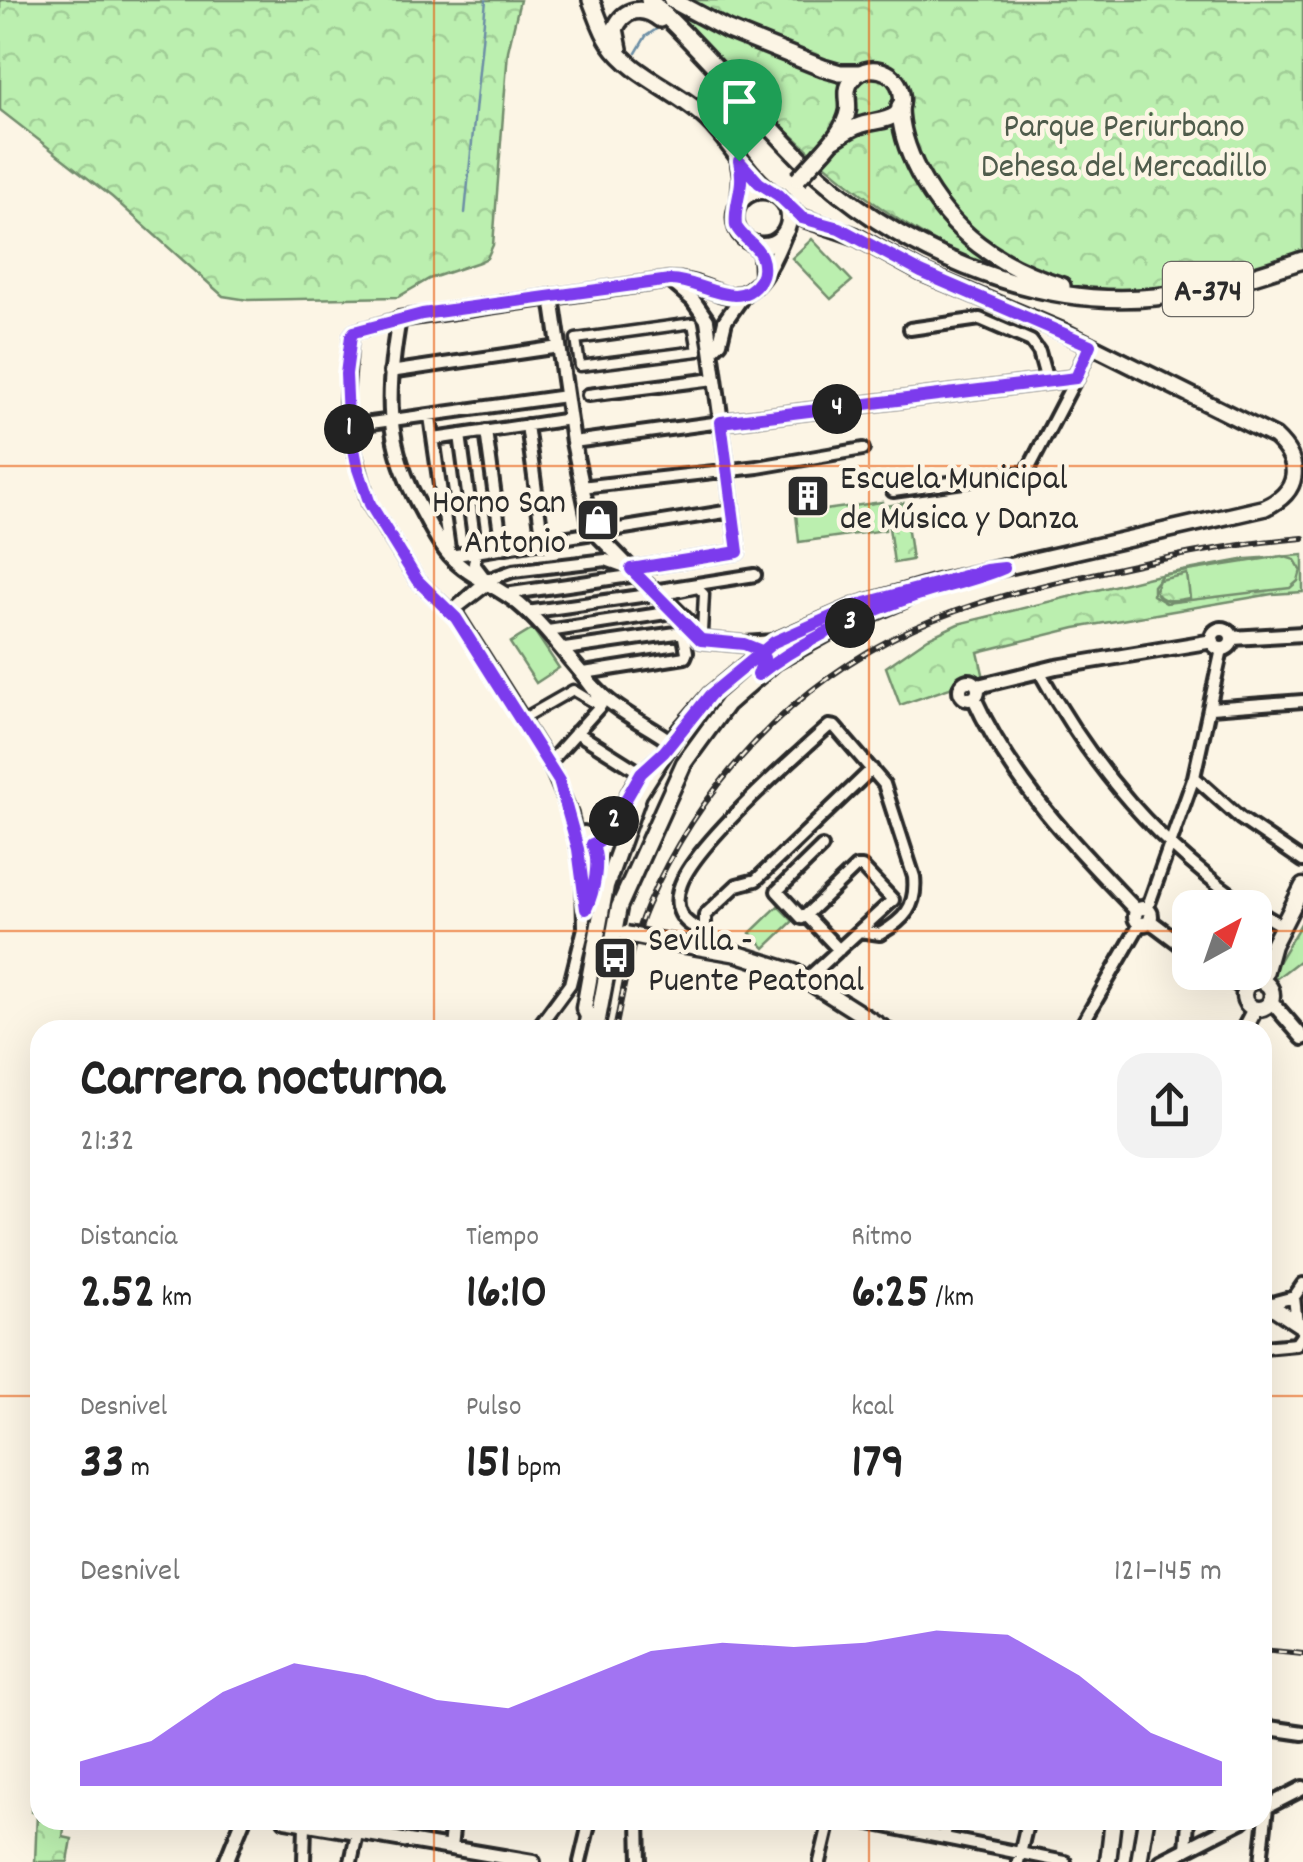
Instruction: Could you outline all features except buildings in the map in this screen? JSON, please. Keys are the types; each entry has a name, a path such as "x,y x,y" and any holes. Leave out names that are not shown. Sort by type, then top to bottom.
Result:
{"main road":[{"path":"591,0 608,40 623,57 712,123 739,161 802,218 839,228 921,272 1090,345 1275,437 1296,466 1294,479 1281,498 1264,508 1004,568 906,599 775,662 758,675 725,706 684,762 658,814 624,891 620,933 598,1020"},
{"name":"A-374","path":"649,0 803,161 883,222 944,256 1014,284 1053,293 1151,298 1212,288 1303,260"},
{"path":"672,0 728,30 840,74 875,69 892,75 900,89 900,122 913,162 947,218 971,240 1020,272 1109,298"},
{"path":"623,57 615,29 630,12 646,10 685,35"},
{"path":"834,140 848,107 848,88 858,74"},
{"path":"786,232 788,206 796,181 834,140 865,122 890,119 900,106"},
{"path":"848,107 865,122"},
{"path":"739,161 742,176 735,217 746,240 771,244 786,232 823,224"},
{"path":"740,201 753,192 770,191 796,181"},
{"path":"579,1020 612,862 638,794 710,695 774,642 858,605 1004,568"},
{"path":"758,675 763,666 760,653"},
{"path":"710,695 708,701 714,709 725,706"},
{"path":"692,716 704,714 710,720 708,729"},
{"path":"1272,949 1303,886"},
{"path":"620,933 738,954 808,978 865,1020"},
{"path":"1245,990 1245,999 1255,1009"},
{"path":"1255,1009 1271,1001 1270,990"},
{"path":"584,1008 587,1020"},
{"path":"1249,1020 1255,1009"},
{"path":"1272,1307 1301,1328"},
{"path":"1108,1862 1112,1830"},
{"path":"1140,1862 1145,1830"}],"street":[{"path":"712,350 720,342 727,317 769,269 786,232"},
{"path":"753,244 761,254 762,275"},
{"path":"586,909 571,814 549,763 451,612 417,580 370,504 349,426 346,374 351,336 399,319 670,280 689,281 732,296 744,294"},
{"path":"505,594 603,580 738,552 704,314 670,280"},
{"path":"527,612 657,593 698,588 704,594 702,632 657,593 634,572 587,520 552,296"},
{"path":"399,319 390,372 391,422 397,457 408,487 450,556 527,612 565,649 603,696 668,748 641,773 606,834 599,842 584,843 579,853"},
{"path":"910,329 980,319 1031,341 1039,352 1047,380"},
{"path":"694,323 698,351 580,366 576,339 694,323"},
{"path":"893,491 1028,472 1090,345"},
{"path":"390,372 559,347"},
{"path":"573,442 1076,378"},
{"path":"588,395 714,379"},
{"path":"428,418 443,538 410,477 396,427 399,423 428,418 566,396"},
{"path":"349,426 428,418"},
{"path":"428,418 450,556"},
{"path":"434,439 570,419"},
{"path":"526,425 543,542"},
{"path":"486,431 502,548"},
{"path":"460,435 476,552 474,564 487,583 547,633 597,698 593,702 572,690 524,718 458,614 457,609 487,583"},
{"path":"581,487 863,449"},
{"path":"450,556 731,512"},
{"path":"451,612 487,583 513,571 606,560 634,572"},
{"path":"657,593 755,576"},
{"path":"657,593 685,629 701,640 754,646 760,653"},
{"path":"548,631 674,612"},
{"path":"565,649 685,629"},
{"path":"584,673 685,657 685,629"},
{"path":"1172,938 1143,916 1083,857 1041,808 976,692 1040,671 1222,642 1303,634"},
{"path":"744,644 774,642"},
{"path":"1085,1020 1143,916 1171,846 1194,777 1222,642"},
{"path":"1040,671 1098,766 1127,802 1171,846 1224,890"},
{"path":"549,763 601,705 603,696"},
{"path":"1211,708 1303,701"},
{"path":"705,930 693,928 680,916 677,902 681,883 691,865 728,823 829,726 835,727 872,769 888,796 916,890 910,912 892,927 880,934 859,932"},
{"path":"576,732 641,773"},
{"path":"704,947 705,916 737,884 756,880 872,769"},
{"path":"1194,777 1240,818 1303,861"},
{"path":"543,1020 570,984 577,966 586,909 594,888 596,852 571,814"},
{"path":"584,832 606,834"},
{"path":"808,978 893,900 859,867 802,918 777,891 822,847"},
{"path":"579,853 586,861 594,858"},
{"path":"806,914 838,950"},
{"path":"1272,920 1282,926"},
{"path":"1271,1001 1303,1038"},
{"path":"1272,1301 1294,1297 1303,1284"},
{"path":"1272,1345 1296,1344 1301,1328 1294,1297"},
{"path":"1272,1729 1301,1734"},
{"path":"1272,1804 1303,1789 1303,1780"},
{"path":"226,1862 239,1830"},
{"path":"298,1830 304,1862"},
{"path":"351,1862 357,1830"},
{"path":"371,1830 450,1855 533,1862"},
{"path":"450,1855 451,1830"},
{"path":"580,1862 588,1830"},
{"path":"640,1830 640,1862"},
{"path":"820,1862 828,1830"},
{"path":"907,1830 1019,1858 1065,1862"},
{"path":"944,1837 946,1830"},
{"path":"1019,1858 1026,1830"},
{"path":"1186,1850 1187,1830"},
{"path":"1161,1862 1223,1830"},
{"path":"1261,1862 1263,1830"}],"green space":[{"path":"0,0 520,0 508,51 493,245 487,258 429,279 398,297 248,300 223,296 112,197 0,110"},
{"name":"Parque Periurbano Dehesa del Mercadillo","path":"652,0 1303,0 1303,255 1193,285 1107,291 1028,279 957,253 890,214 828,167"},
{"path":"812,239 852,281 831,299 792,258"},
{"path":"882,502 885,530 799,542 796,514"},
{"path":"904,503 912,560 894,563 886,506"},
{"path":"1303,555 1303,592 1075,628 978,652 984,678 964,674 953,687 900,705 886,667 928,638 958,624 1150,577 1247,559"},
{"path":"1282,556 1295,560 1301,570 1298,581 1290,588 1166,603 1153,595 1153,586 1162,575","holes":["1187,574 1190,598 1165,600 1155,590 1159,580"]},
{"path":"533,629 559,668 536,683 510,643"},
{"path":"778,906 793,921 765,948 750,933"},
{"path":"1303,920 1303,958 1277,978 1272,972"},
{"path":"36,1830 64,1830 63,1837 72,1839 68,1862 35,1862"}],"waterway":[{"path":"465,213 486,0"},
{"path":"636,53 646,36 658,28"}],"railway":[{"path":"617,1020 641,921 694,819 755,742 829,678 914,628 1006,595 1177,556 1303,538"},
{"path":"1272,1651 1303,1654"}],"place":[{"name":"Escuela Municipal de Música y Danza","path":"808,496"},
{"name":"Horno San Antonio","path":"598,520"},
{"name":"Sevilla - Puente Peatonal","path":"615,958"}],"route":[{"path":"739,161 742,192 736,226 761,254 763,264 760,280 744,294 726,295 689,281 670,280 422,314 351,336 346,374 350,439 370,504 417,580 456,618 559,781 571,814 586,909 595,876 596,852 592,844 606,834 641,773 664,752 710,695 746,664 758,655 760,653 774,642 858,605 1004,568 906,599 831,632 758,675 764,658 760,653 759,650 744,644 701,640 631,569 738,552 721,422 1076,378 1090,345 899,262 839,228 802,218 739,161"}]}
